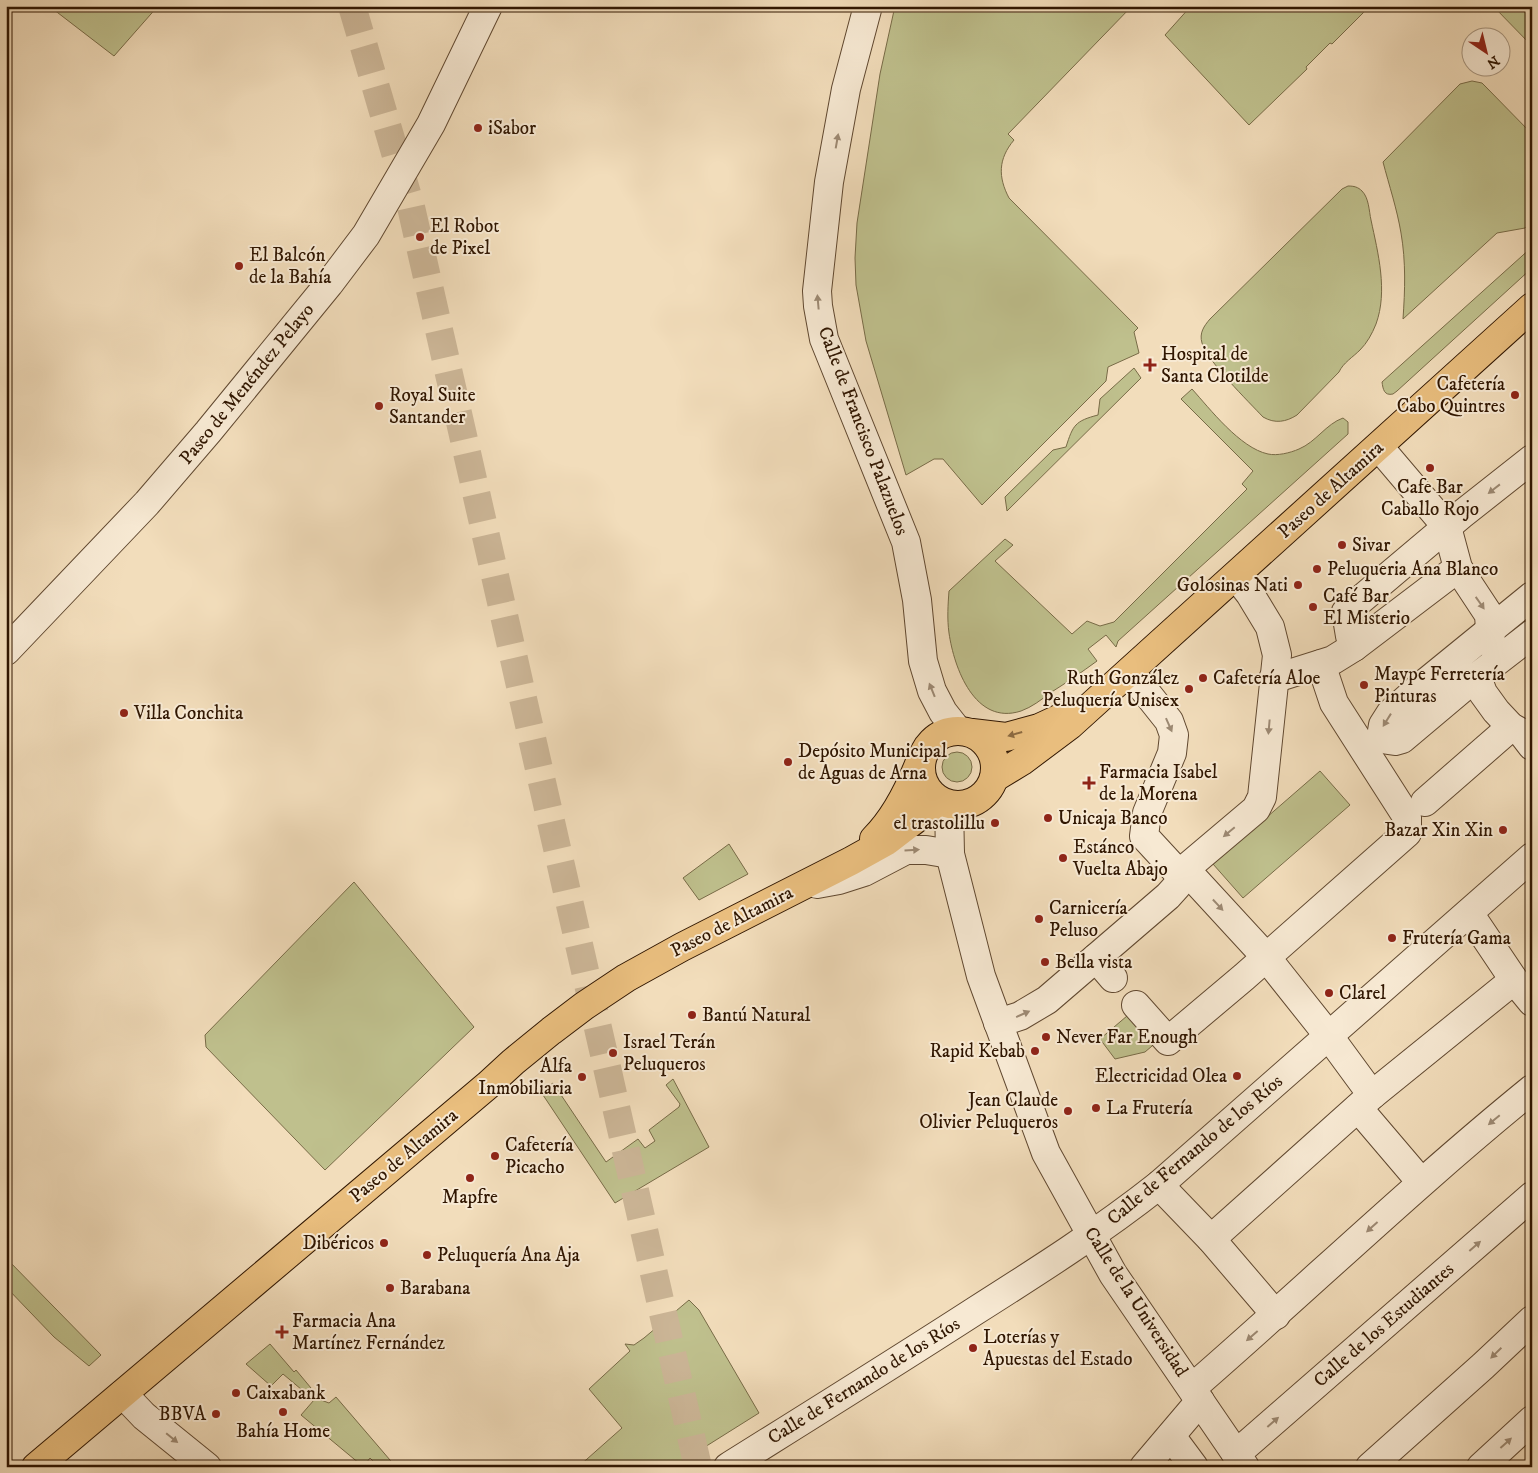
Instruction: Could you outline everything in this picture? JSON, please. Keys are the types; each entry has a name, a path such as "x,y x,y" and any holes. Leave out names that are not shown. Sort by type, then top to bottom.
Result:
{"main road":[{"name":"Paseo de Altamira","path":"994,778 1022,761 1070,725 1532,307"},
{"name":"Paseo de Altamira","path":"965,732 1006,737 1039,728 1093,703"},
{"path":"965,732 984,740 992,751 995,765 994,778 989,789 979,800 964,805 944,803 927,790 921,776 921,759 928,744 942,734 965,732"},
{"name":"Paseo de Altamira","path":"851,861 882,831 895,813 911,784 921,759"},
{"name":"Paseo de Altamira","path":"36,1467 513,1062 584,1006 626,978 682,946 851,861 886,841 944,803"}],"street":[{"name":"Paseo de Menéndez Pelayo","path":"6,651 147,504 305,313 366,235 431,124 488,6"},
{"name":"Calle de Francisco Palazuelos","path":"868,6 846,89 829,182 817,291 818,306 824,339 906,542 917,600 923,661 932,691 943,712 965,732"},
{"path":"1379,447 1447,527 1458,568 1489,615 1490,631 1485,671 1489,702 1524,733 1424,802"},
{"path":"1354,647 1346,612 1532,459"},
{"path":"1273,679 1333,660 1354,647 1458,568"},
{"path":"998,1023 1020,1016 1104,968 1177,886 1182,872 1256,809 1262,797 1277,654 1270,627 1250,594 1236,576"},
{"path":"1532,596 1418,688 1390,714 1383,725 1382,731 1384,735 1388,740 1402,739 1532,634"},
{"path":"1136,1004 1168,1041 1407,833 1406,817 1334,704 1321,664"},
{"path":"1130,672 1169,721 1174,735 1172,753 1147,813 1144,836 1266,957 1328,1035 1365,1101 1421,1182"},
{"name":"Calle de la Universidad","path":"944,803 950,854 982,976 1046,1153 1113,1274 1241,1460"},
{"name":"Paseo de Altamira","path":"800,887 839,880 864,872 906,850 926,850 950,854"},
{"name":"Calle de Fernando de los Ríos","path":"728,1467 873,1377 1091,1236 1159,1185 1532,858"},
{"path":"1469,913 1514,980 1532,1002"},
{"path":"1211,1239 1365,1101 1514,980"},
{"path":"1144,1467 1171,1436 1196,1395 1276,1315 1421,1182 1532,1089"},
{"path":"1159,1185 1211,1239 1276,1315"},
{"name":"Calle de los Estudiantes","path":"1241,1460 1532,1196"},
{"path":"1370,1467 1532,1320"},
{"path":"123,1394 144,1416 207,1467"},
{"path":"1480,1467 1532,1420"},
{"path":"1171,1436 1194,1467"}],"green space":[{"path":"49,6 158,6 114,56"},
{"path":"895,6 1132,6 1008,134 1014,140 1005,154 1001,168 1003,183 1009,198 1138,328 1134,332 1139,353 1108,367 1106,381 982,505 943,459 934,459 906,475 866,341 856,285 857,223 880,74"},
{"path":"1191,6 1370,6 1332,44 1330,43 1306,67 1307,69 1249,125 1165,35"},
{"path":"1493,6 1532,6 1532,46"},
{"path":"1472,81 1482,83 1532,134 1532,221 1525,228 1497,233 1403,319 1405,276 1403,244 1383,162 1460,84"},
{"path":"1348,186 1356,187 1366,197 1379,259 1382,285 1380,311 1376,324 1363,347 1297,415 1289,419 1272,421 1263,417 1220,370 1205,351 1201,336 1210,319 1342,189"},
{"path":"1532,247 1532,268 1397,391 1393,394 1386,393 1382,382"},
{"path":"1134,368 1141,378 1007,511 1005,497 1053,450 1066,447 1076,425 1084,419 1098,415 1100,399"},
{"path":"1192,389 1236,436 1257,450 1268,454 1284,454 1299,449 1311,442 1331,424 1343,418 1348,422 1348,434 1118,641 1116,647 1106,635 1088,649 1097,661 1036,703 1021,711 1005,713 991,710 979,702 970,691 956,662 948,628 949,591 1005,539 1013,545 995,561 1072,634 1087,621 1100,626 1114,622 1247,489 1242,484 1253,471 1181,399"},
{"path":"957,752 968,756 972,767 968,778 957,782 946,778 942,767 946,756"},
{"path":"1320,771 1350,805 1243,898 1213,864"},
{"path":"729,844 748,874 699,900 683,878"},
{"path":"354,882 474,1027 325,1170 206,1047 205,1035"},
{"path":"1134,1010 1159,1040 1145,1052 1115,1059 1100,1039"},
{"path":"673,1079 709,1147 615,1203 541,1092 553,1083 606,1162 638,1139 645,1148 655,1141 649,1130 679,1107 680,1104 666,1085"},
{"path":"6,1258 101,1355 89,1366 54,1337 6,1287"},
{"path":"689,1300 699,1310 759,1413 673,1467 578,1467 622,1428 589,1389 630,1351 625,1344 634,1345"},
{"path":"270,1344 294,1372 296,1370 321,1400 329,1403 336,1397 396,1467 379,1467 370,1458 363,1467 358,1467 360,1464 301,1415 314,1400 283,1374 271,1386 246,1364"}],"tunnel":[{"path":"352,6 411,207 698,1467"}],"place":[{"name":"iSabor","path":"478,128"},
{"name":"El Robot de Pixel","path":"420,237"},
{"name":"El Balcón de la Bahía","path":"239,266"},
{"name":"Hospital de Santa Clotilde","path":"1150,365"},
{"name":"Cafetería Cabo Quintres","path":"1515,395"},
{"name":"Royal Suite Santander","path":"379,406"},
{"name":"Cafe Bar Caballo Rojo","path":"1430,468"},
{"name":"Sivar","path":"1342,545"},
{"name":"Peluqueria Ana Blanco","path":"1317,569"},
{"name":"Golosinas Nati","path":"1298,585"},
{"name":"Café Bar El Misterio","path":"1313,607"},
{"name":"Cafetería Aloe","path":"1203,678"},
{"name":"Maype Ferretería Pinturas","path":"1364,685"},
{"name":"Ruth González Peluquería Unisex","path":"1189,689"},
{"name":"Villa Conchita","path":"124,713"},
{"name":"Depósito Municipal de Aguas de Arna","path":"788,762"},
{"name":"Farmacia Isabel de la Morena","path":"1089,783"},
{"name":"Unicaja Banco","path":"1048,818"},
{"name":"el trastolillu","path":"995,823"},
{"name":"Bazar Xin Xin","path":"1503,830"},
{"name":"Estánco Vuelta Abajo","path":"1063,858"},
{"name":"Carnicería Peluso","path":"1039,919"},
{"name":"Frutería Gama","path":"1392,938"},
{"name":"Bella vista","path":"1045,962"},
{"name":"Clarel","path":"1329,993"},
{"name":"Bantú Natural","path":"692,1015"},
{"name":"Never Far Enough","path":"1046,1037"},
{"name":"Rapid Kebab","path":"1035,1051"},
{"name":"Israel Terán Peluqueros","path":"613,1053"},
{"name":"Electricidad Olea","path":"1237,1076"},
{"name":"Alfa Inmobiliaria","path":"582,1077"},
{"name":"La Frutería","path":"1096,1108"},
{"name":"Jean Claude Olivier Peluqueros","path":"1068,1111"},
{"name":"Cafetería Picacho","path":"495,1156"},
{"name":"Mapfre","path":"470,1178"},
{"name":"Dibéricos","path":"384,1243"},
{"name":"Peluquería Ana Aja","path":"427,1255"},
{"name":"Barabana","path":"390,1288"},
{"name":"Farmacia Ana Martínez Fernández","path":"282,1332"},
{"name":"Loterías y Apuestas del Estado","path":"973,1348"},
{"name":"Caixabank","path":"236,1393"},
{"name":"Bahía Home","path":"283,1412"},
{"name":"BBVA","path":"216,1414"}]}
